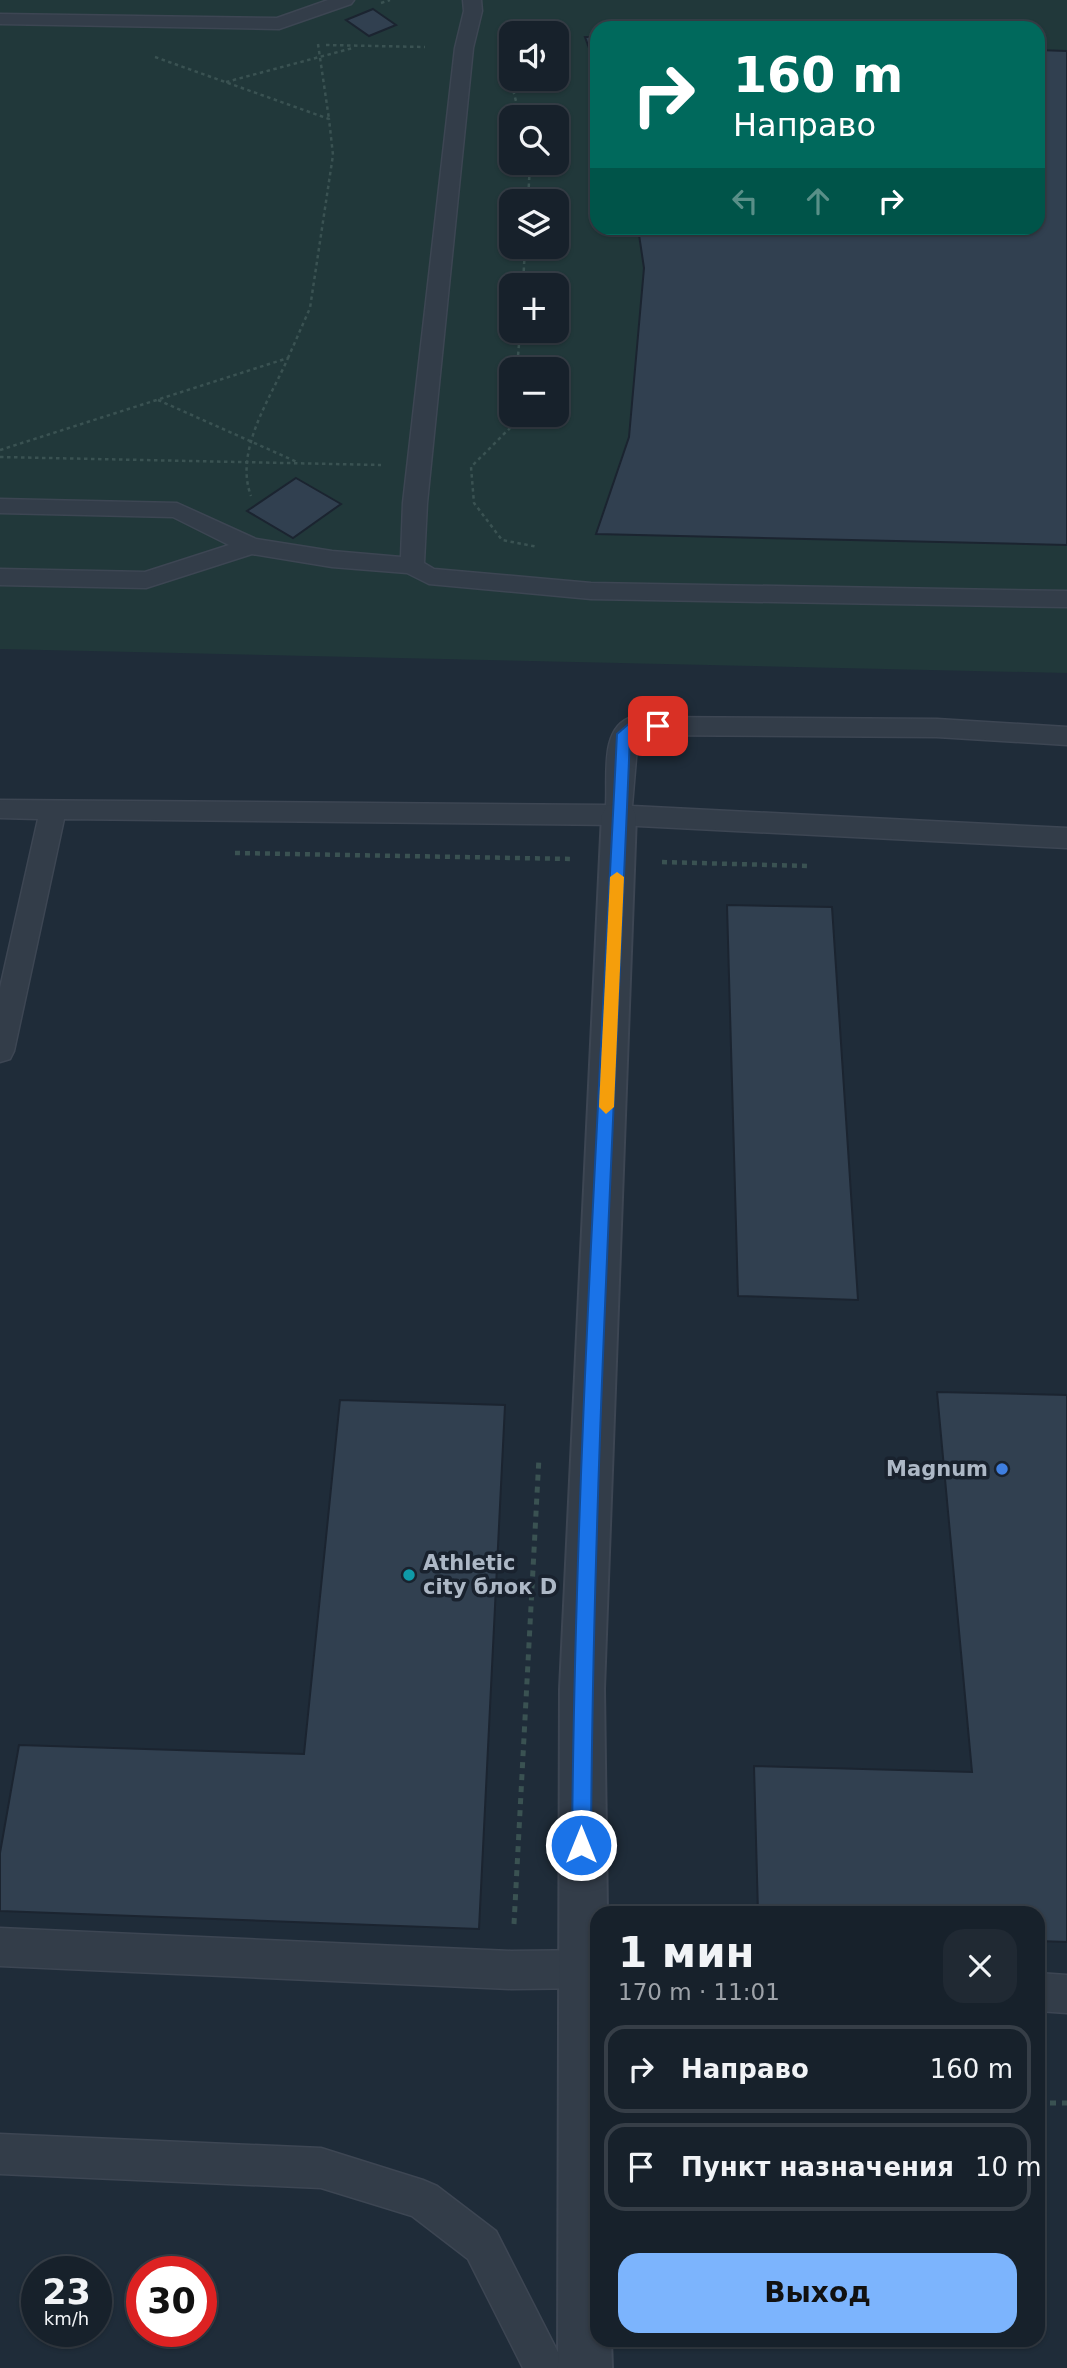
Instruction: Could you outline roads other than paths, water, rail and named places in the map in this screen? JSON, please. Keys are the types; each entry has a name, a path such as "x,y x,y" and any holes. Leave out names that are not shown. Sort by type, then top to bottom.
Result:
{"street":[{"path":"585,2368 590,1969 582,1689 619,815"}],"lane":[{"path":"0,19 279,24 345,0"},
{"path":"412,566 421,452 464,48 474,11 472,0"},
{"path":"0,506 177,510 251,546 332,559 412,566 429,576 591,591 1067,599"},
{"path":"0,577 146,580 251,546"},
{"path":"619,815 623,734 632,726 937,728 1067,736"},
{"path":"0,809 619,815 1067,838"},
{"path":"0,1051 53,810"},
{"path":"0,1947 511,1970 590,1969"},
{"path":"1045,1992 1067,1993"},
{"path":"0,2154 321,2168 423,2200 482,2245 545,2368"}],"place":[{"name":"Magnum","path":"1002,1469"},
{"name":"Athletic city блок D","path":"409,1575"}]}
